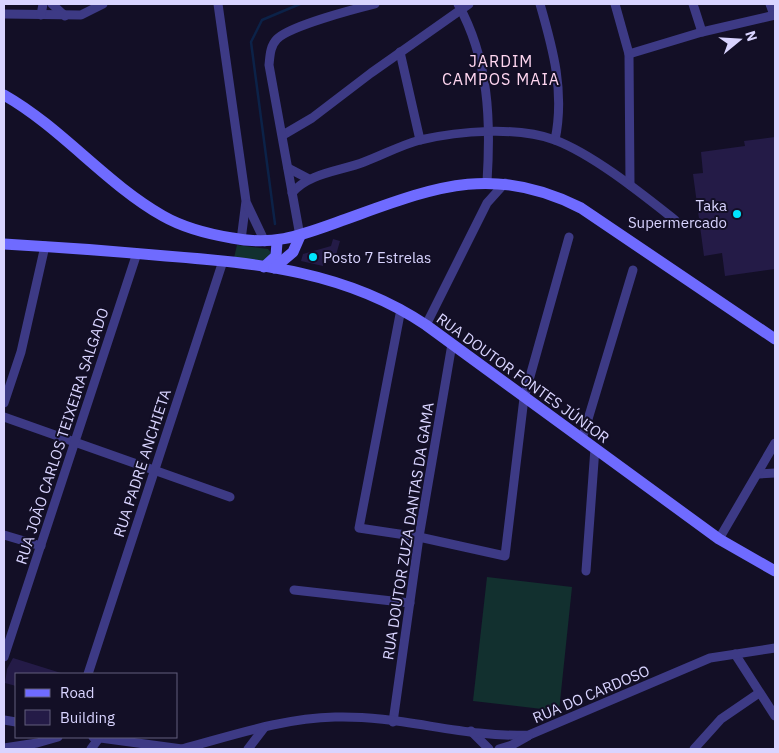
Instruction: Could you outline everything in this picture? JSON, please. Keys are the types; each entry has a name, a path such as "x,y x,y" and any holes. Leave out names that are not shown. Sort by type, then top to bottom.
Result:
{"street":[{"path":"41,15 43,4"},
{"path":"52,4 65,16"},
{"path":"4,14 65,16 89,12 103,4"},
{"path":"218,4 246,201 264,242"},
{"path":"269,267 293,252 300,236 269,65 271,48 277,39 289,32 345,11 375,4"},
{"path":"540,4 556,58 560,108 555,140"},
{"path":"615,4 630,54 630,185"},
{"path":"694,4 702,32"},
{"path":"630,54 702,32 774,15 770,4"},
{"path":"283,135 312,118 462,5 482,66 490,132 487,182"},
{"path":"400,52 420,140"},
{"path":"4,95 29,110 107,176 164,216 182,225 237,239 278,242 300,236 425,191 487,182 536,189 581,208 775,339"},
{"path":"292,193 309,179 344,170 420,140 490,132 519,133 555,140 578,152 630,185 675,220"},
{"path":"288,168 309,179"},
{"path":"426,326 487,203 505,184"},
{"path":"237,239 246,201"},
{"path":"401,309 359,528 419,537 505,556 524,398 568,236"},
{"path":"269,267 276,256 278,242"},
{"name":"RUA DOUTOR FONTES JÚNIOR","path":"4,244 226,261 269,267 330,280 369,293 401,309 452,344 719,539 775,571"},
{"path":"4,403 21,352 45,246"},
{"name":"RUA JOÃO CARLOS TEIXEIRA SALGADO","path":"4,656 76,442 136,253"},
{"name":"RUA PADRE ANCHIETA","path":"88,673 154,469 226,261"},
{"path":"582,439 633,270"},
{"name":"RUA DOUTOR ZUZA DANTAS DA GAMA","path":"393,722 419,537 452,344"},
{"path":"4,417 230,497"},
{"path":"719,539 775,444"},
{"path":"586,570 595,448"},
{"path":"758,474 775,473"},
{"path":"4,535 41,546"},
{"path":"294,590 410,603"},
{"name":"RUA DO CARDOSO","path":"182,749 215,745 264,728 305,719 336,717 489,734 529,735 710,658 775,648"},
{"path":"735,654 775,716"},
{"path":"694,749 721,719 760,693"},
{"path":"250,748 264,728"},
{"path":"471,731 494,749"},
{"path":"244,734 250,748"},
{"path":"489,734 494,749"},
{"path":"494,749 500,735"},
{"path":"494,749 512,745 529,735"},
{"path":"4,748 51,738"},
{"path":"103,738 182,749"}],"green space":[{"path":"237,245 268,249 272,254 265,261 234,258"},
{"path":"487,577 572,587 559,711 473,701"}],"building":[{"name":"Taka Supermercado","path":"775,137 775,269 725,276 722,253 704,256 693,174 703,173 701,152 745,146 744,141"},
{"path":"333,239 340,241 334,262 324,259 323,266 301,261 303,254 331,246"},
{"path":"13,658 61,673 15,673 15,686 5,683 7,669"}],"waterway":[{"path":"275,224 251,42 262,20 300,4"}],"place":[{"name":"Taka Supermercado","path":"737,214"},
{"name":"Posto 7 Estrelas","path":"313,257"}],"district":[{"name":"JARDIM CAMPOS MAIA","path":"501,70"}]}
